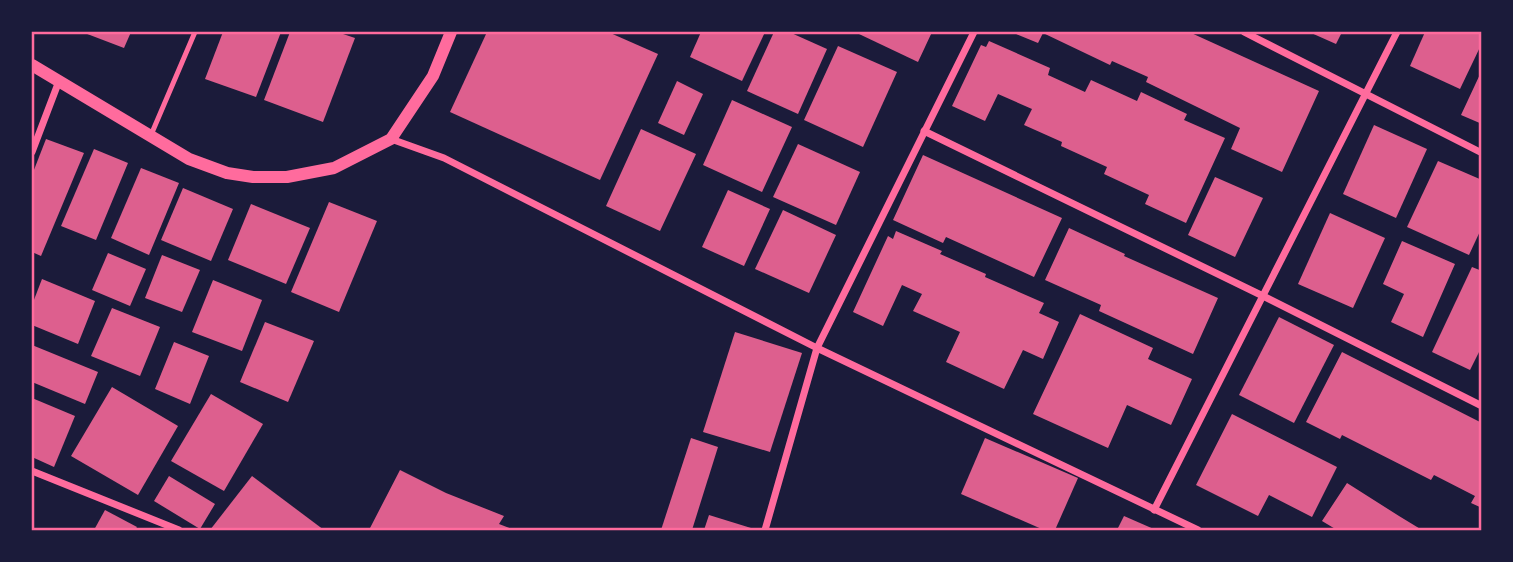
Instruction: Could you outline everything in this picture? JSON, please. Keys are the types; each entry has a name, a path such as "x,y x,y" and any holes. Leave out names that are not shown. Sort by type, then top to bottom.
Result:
{"street":[{"path":"32,65 189,159 227,173 253,177 287,177 334,168 391,139 433,76 451,32"},
{"path":"765,530 817,348 974,32"},
{"path":"1244,32 1482,153"},
{"path":"1154,510 1397,32"},
{"path":"32,152 59,81"},
{"path":"924,131 1482,406"},
{"path":"391,139 444,159 817,348 1198,530"},
{"path":"32,471 179,530"}],"lane":[{"path":"151,136 195,32"}],"building":[{"path":"82,32 131,32 124,48"},
{"path":"223,32 281,32 256,97 205,79"},
{"path":"290,32 337,32 355,38 323,122 264,100"},
{"path":"487,32 608,32 658,54 600,180 450,112"},
{"path":"701,32 765,32 742,81 690,57"},
{"path":"774,32 789,32 827,49 798,114 747,91"},
{"path":"932,32 918,62 859,34"},
{"path":"1011,32 1189,32 1319,91 1282,172 1231,149 1240,128 1146,82 1148,77 1112,61 1110,65 1043,33 1038,43"},
{"path":"1309,32 1342,32 1336,44"},
{"path":"1425,32 1482,32 1482,43 1460,89 1410,66"},
{"path":"989,41 1050,68 1048,75 1085,92 1091,80 1137,101 1141,92 1187,114 1184,120 1225,138 1186,223 1145,204 1149,195 1104,174 1107,167 1024,125 1032,109 998,94 985,121 952,106 981,45 986,47"},
{"path":"838,46 897,72 863,147 804,120"},
{"path":"1482,70 1482,124 1461,115"},
{"path":"677,81 703,94 684,135 658,123"},
{"path":"732,100 792,127 762,192 703,165"},
{"path":"1374,125 1427,149 1396,218 1343,194"},
{"path":"641,129 696,154 660,231 606,206"},
{"path":"46,139 84,153 41,256 32,252 32,175"},
{"path":"798,144 860,172 836,225 773,197"},
{"path":"94,149 128,163 96,240 61,226"},
{"path":"923,155 1062,218 1034,277 946,237 943,243 893,220"},
{"path":"1438,161 1482,180 1482,227 1469,255 1407,227"},
{"path":"141,168 179,183 149,255 111,238"},
{"path":"1215,177 1263,198 1235,257 1188,235"},
{"path":"183,188 233,209 211,261 161,240"},
{"path":"728,190 770,209 744,266 702,247"},
{"path":"329,202 377,221 339,312 291,292"},
{"path":"251,204 310,228 286,284 228,260"},
{"path":"783,210 836,235 809,293 755,269"},
{"path":"1330,213 1385,238 1353,308 1298,284"},
{"path":"1069,228 1218,298 1193,354 1099,311 1101,305 1045,280"},
{"path":"896,231 942,251 940,254 986,274 985,277 1044,303 1039,313 1059,322 1043,359 1023,350 1004,389 946,362 960,332 913,311 922,294 902,285 883,326 853,312 888,236 893,239"},
{"path":"1402,241 1455,264 1423,337 1391,322 1404,294 1383,284"},
{"path":"108,253 146,269 130,306 92,290"},
{"path":"162,255 200,270 182,312 145,298"},
{"path":"1472,267 1482,271 1482,346 1470,370 1432,352"},
{"path":"42,279 95,301 78,344 32,325 32,305"},
{"path":"213,280 262,300 242,351 192,332"},
{"path":"112,308 160,327 140,376 91,356"},
{"path":"1080,314 1153,348 1148,359 1192,379 1171,425 1127,405 1108,448 1033,414"},
{"path":"1279,317 1334,345 1294,423 1239,395"},
{"path":"265,322 314,341 288,402 240,382"},
{"path":"735,332 802,353 770,452 703,432"},
{"path":"174,342 209,356 190,404 155,389"},
{"path":"32,345 98,372 85,404 32,382"},
{"path":"1342,352 1482,423 1482,508 1471,503 1475,496 1434,475 1431,480 1342,435 1340,439 1306,422"},
{"path":"112,387 178,426 138,495 71,456"},
{"path":"211,394 263,424 224,491 171,461"},
{"path":"32,398 75,416 54,467 32,457"},
{"path":"1232,414 1337,467 1312,517 1269,495 1258,516 1196,485"},
{"path":"691,438 718,447 692,530 661,530"},
{"path":"985,438 1078,478 1055,530 1044,530 961,494"},
{"path":"400,470 446,493 504,516 499,524 515,530 369,530"},
{"path":"169,476 215,504 200,529 154,501"},
{"path":"252,476 324,530 210,530"},
{"path":"1347,483 1422,530 1337,530 1322,521"},
{"path":"105,510 137,527 135,530 94,530"},
{"path":"709,515 751,528 704,530"},
{"path":"1124,516 1156,530 1117,530"}]}
